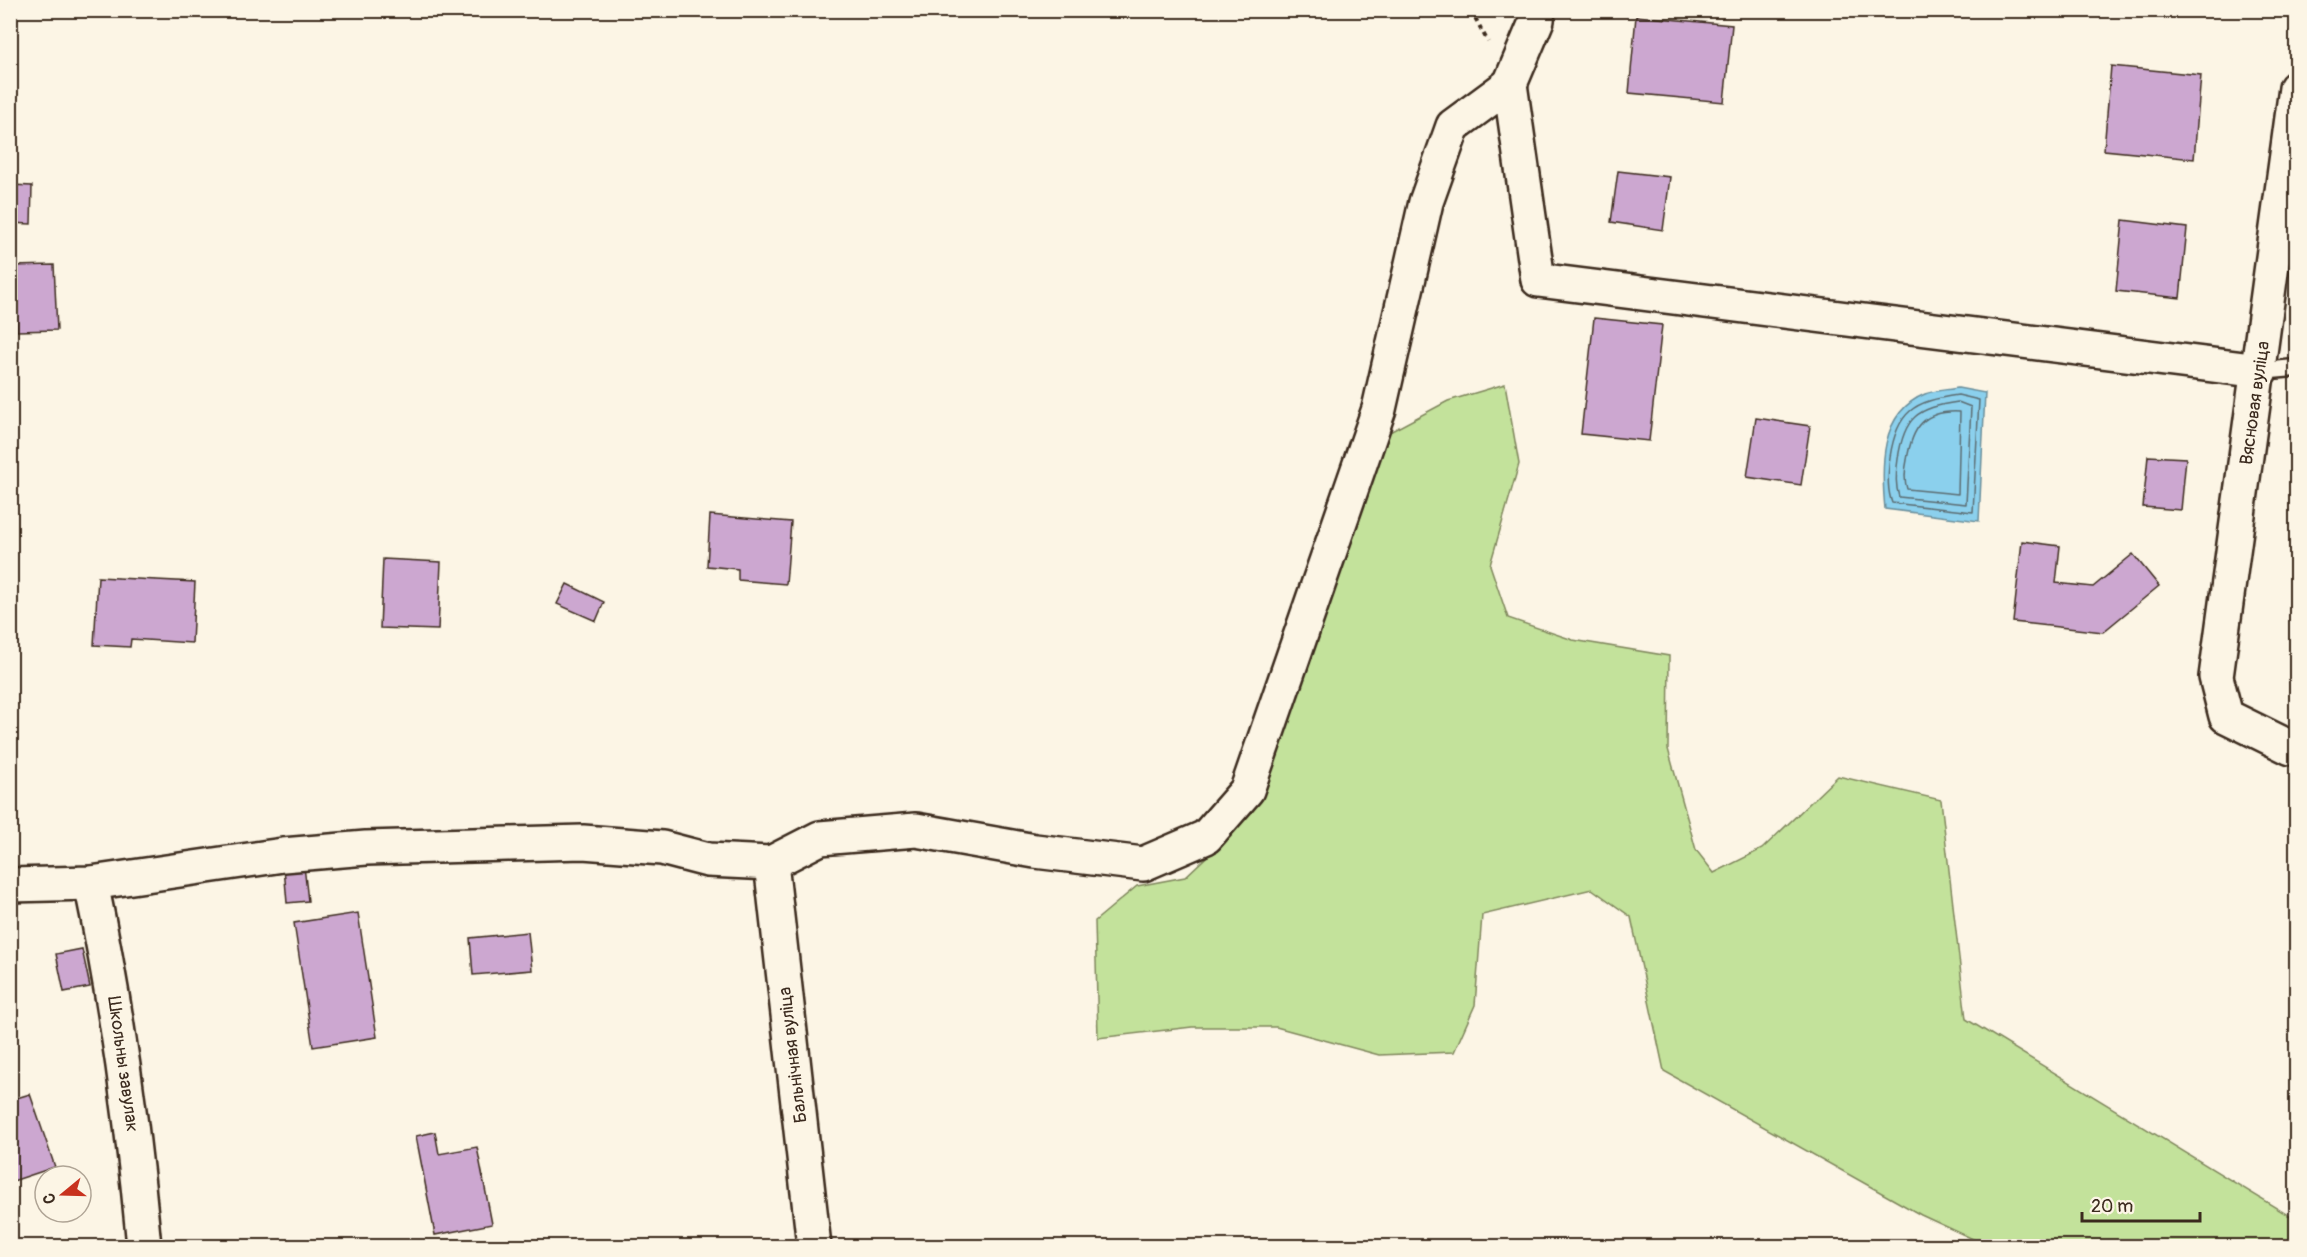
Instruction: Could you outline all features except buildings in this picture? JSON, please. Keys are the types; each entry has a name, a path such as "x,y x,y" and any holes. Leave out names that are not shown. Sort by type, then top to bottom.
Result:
{"street":[{"path":"10,885 91,883 283,855 366,848 583,842 662,848 708,860 771,863 820,838 916,830 1035,850 1143,864 1206,837 1247,790 1379,409 1426,202 1453,126 1510,84 1537,20 1538,10"},
{"path":"1510,84 1538,280 2259,371"},
{"name":"Вясновая вуліца","path":"2296,88 2216,677 2226,716 2291,748 2296,747"},
{"name":"Бальнічная вуліца","path":"771,863 814,1246"},
{"name":"Школьны завулак","path":"91,883 114,991 137,1169 144,1246"}],"lane":[{"path":"2259,371 2296,368"}],"green space":[{"path":"1505,384 1519,464 1490,565 1508,618 1573,640 1669,656 1668,749 1696,850 1714,873 1762,849 1838,776 1941,800 1966,1019 2296,1220 2296,1246 1988,1246 1921,1215 1664,1071 1631,917 1592,889 1482,915 1475,1005 1454,1052 1379,1055 1276,1027 1192,1027 1098,1038 1095,921 1137,886 1185,877 1239,826 1271,750 1384,435 1448,401"}],"water":[{"path":"1958,388 1985,393 1979,521 1885,509 1883,476 1886,443 1899,414 1910,403 1925,394"}]}
